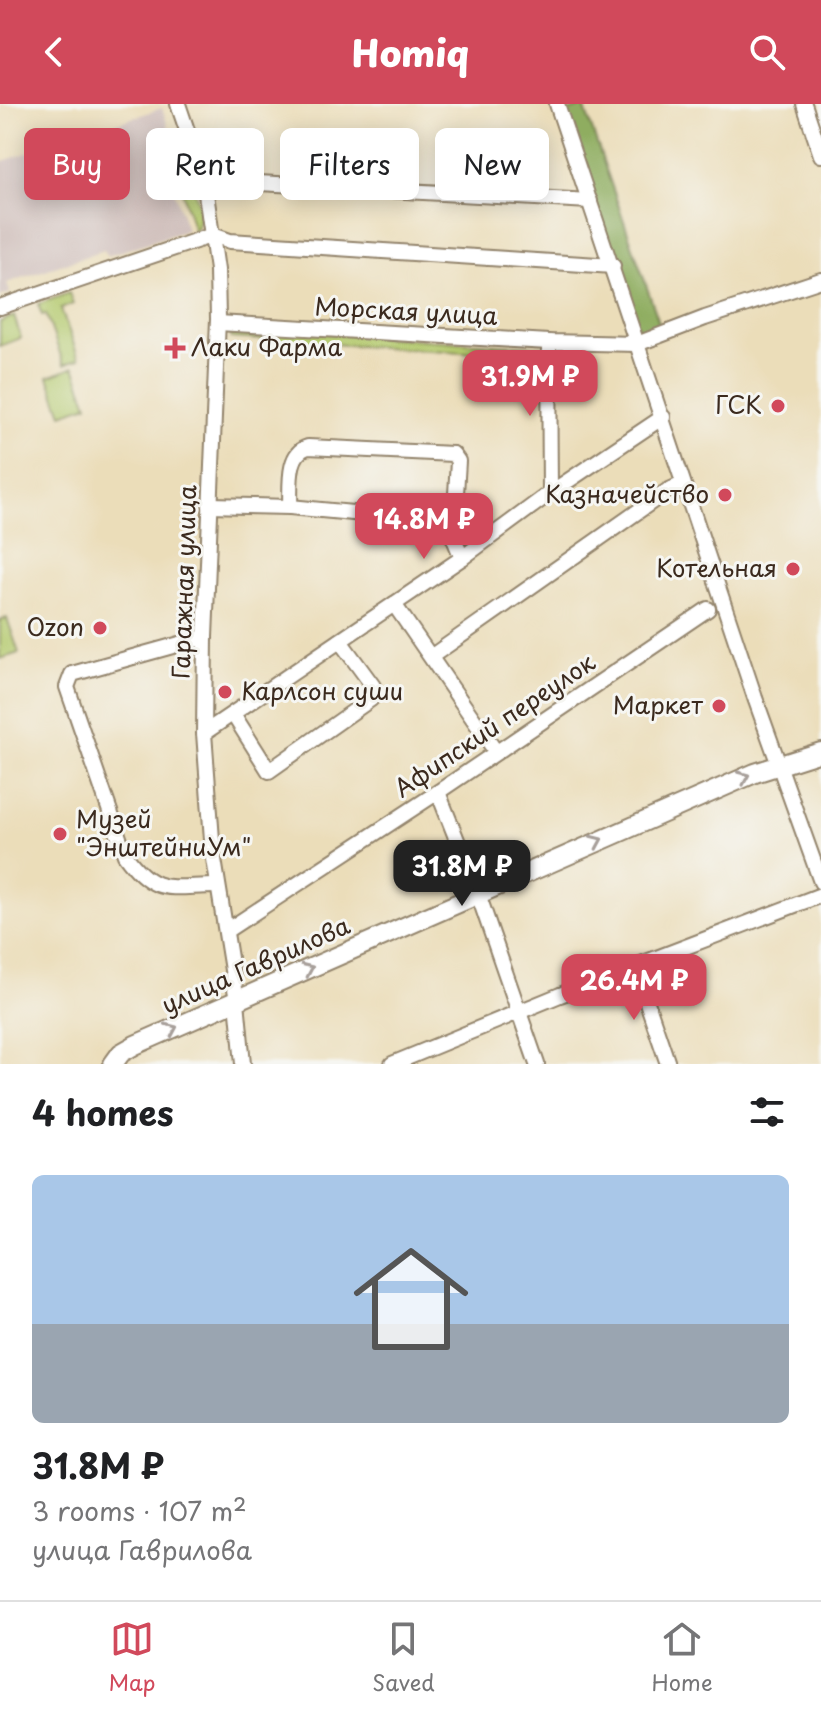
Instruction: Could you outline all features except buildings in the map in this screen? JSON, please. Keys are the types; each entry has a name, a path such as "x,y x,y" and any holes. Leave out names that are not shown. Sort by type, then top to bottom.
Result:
{"main road":[{"name":"улица Гаврилова","path":"113,1064 121,1053 135,1045 755,773 821,752"}],"street":[{"name":"Гаражная улица","path":"178,104 186,128"},
{"path":"804,104 821,155"},
{"path":"560,105 683,484 821,882"},
{"path":"264,183 590,201"},
{"name":"Гаражная улица","path":"207,200 217,270 218,323 204,733 217,886 237,1001 243,1064"},
{"path":"0,307 213,235 230,241 613,266"},
{"name":"Морская улица","path":"218,323 549,342 637,344 821,280"},
{"path":"549,342 550,493"},
{"path":"204,733 663,417"},
{"path":"290,507 294,456 299,449 453,454 458,461 455,510 447,522"},
{"path":"432,656 667,491 683,484"},
{"path":"210,505 290,507 447,522"},
{"path":"447,522 462,558"},
{"path":"394,604 496,752"},
{"name":"Афипский переулок","path":"226,931 708,609"},
{"path":"205,637 72,674 67,687 125,855 140,876 158,886 217,886"},
{"path":"233,714 269,771 371,699 373,686 340,641"},
{"path":"438,792 478,894 537,1064"},
{"path":"392,1064 517,1012 821,895"},
{"path":"635,967 668,1064"}],"shaded area":[{"path":"162,108 169,128 146,128 146,200 177,200 187,230 107,256 104,250 7,283 10,293 0,297 0,162 24,154 24,200 130,200 130,128 102,128"}],"green space":[{"path":"584,106 660,325 640,335 564,113"},
{"path":"185,200 197,200 199,220 194,232"},
{"path":"69,293 73,304 61,309 79,359 64,365 46,314 42,315 38,304"},
{"path":"14,316 21,338 0,346 0,322"},
{"path":"232,327 546,348 546,357 231,338"},
{"path":"74,367 88,405 62,414 48,377"},
{"path":"7,618 19,653 0,659 0,620"}],"place":[{"name":"Лаки Фарма","path":"175,348"},
{"name":"ГСК","path":"778,406"},
{"name":"Казначейство","path":"725,495"},
{"name":"Котельная","path":"793,569"},
{"name":"Ozon","path":"100,628"},
{"name":"Карлсон суши","path":"225,692"},
{"name":"Маркет","path":"719,706"},
{"name":"Музей \"ЭнштейниУм\"","path":"60,834"}]}
